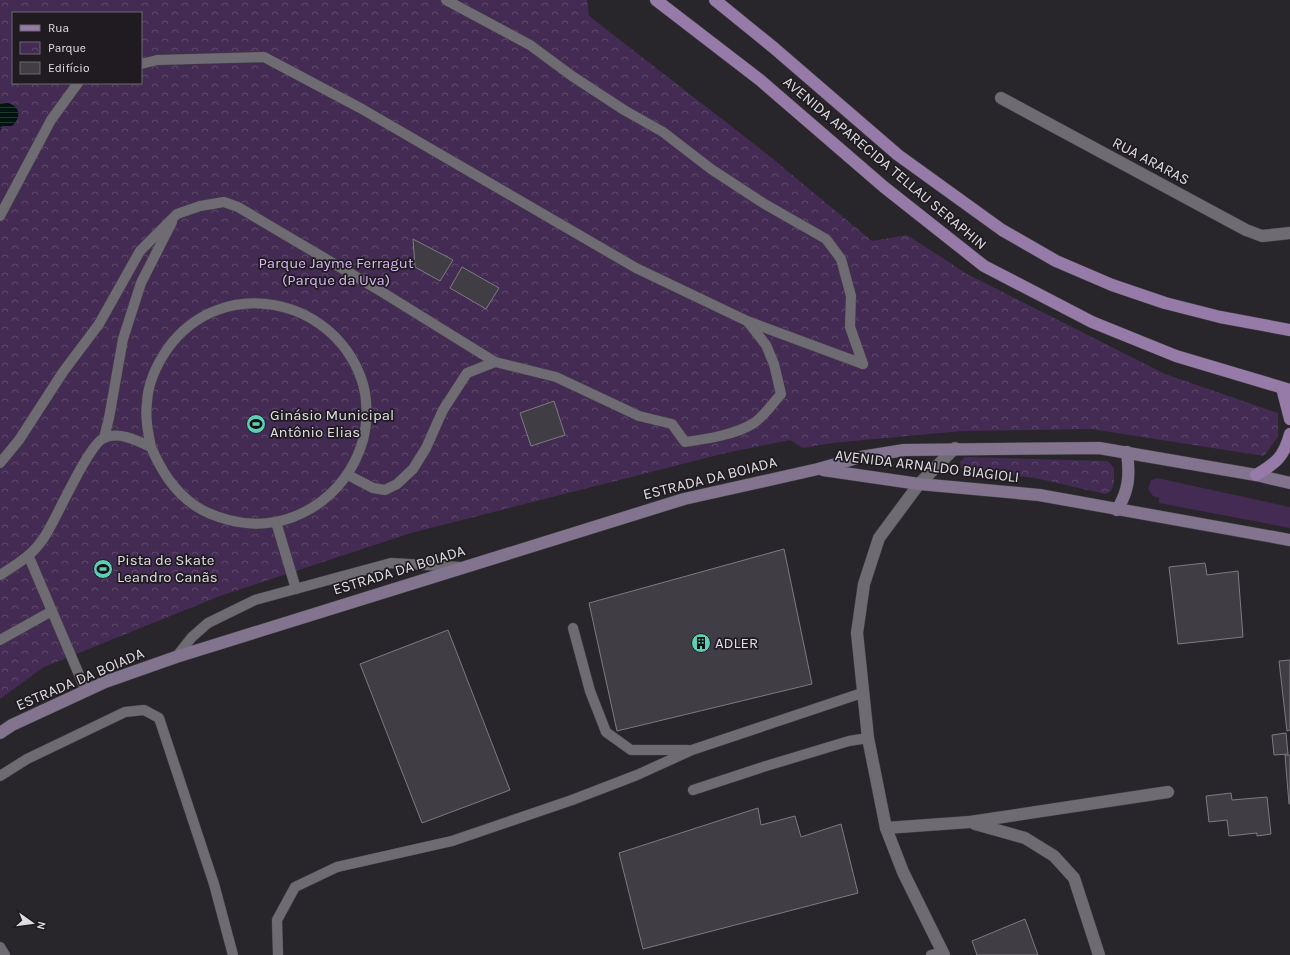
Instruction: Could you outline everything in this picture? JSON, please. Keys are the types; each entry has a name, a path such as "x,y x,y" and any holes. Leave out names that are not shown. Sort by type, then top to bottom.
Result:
{"main road":[{"name":"AVENIDA APARECIDA TELLAU SERAPHIN","path":"656,0 760,80 884,187 984,266 1092,322 1176,356 1286,389"},
{"name":"AVENIDA APARECIDA TELLAU SERAPHIN","path":"715,0 774,48 898,155 1002,230 1056,261 1112,285 1165,302 1213,315 1290,330"},
{"path":"1286,389 1290,418"},
{"path":"1256,475 1276,464 1287,445 1290,434"},
{"name":"AVENIDA ARNALDO BIAGIOLI","path":"818,469 860,457 904,450 955,448 1099,448 1256,475 1290,483"},
{"path":"1117,510 1126,494 1129,465 1127,452"},
{"name":"AVENIDA ARNALDO BIAGIOLI","path":"818,469 919,484 1039,495 1290,540"},
{"name":"ESTRADA DA BOIADA","path":"0,733 12,725 105,682 176,656 684,499 818,469"}],"street":[{"name":"RUA ARARAS","path":"1001,98 1246,230 1262,236 1290,233"},
{"path":"940,954 903,872 886,828 868,738 862,693 857,633 864,584 879,538 919,484 955,448"},
{"path":"886,828 970,822 1168,792"},
{"path":"970,822 1025,838 1054,856 1074,878 1100,955"}],"lane":[{"path":"142,64 157,60 264,56 369,112 636,268 747,321 863,364 850,327 851,296 841,259 826,239 717,173 663,132 624,110 572,76 530,45 446,0"},
{"path":"0,216 51,120 77,84"},
{"path":"0,463 19,440 63,372 99,324 140,251 176,214 200,206 224,202 238,207 382,292 496,362 523,371 556,377 639,416 672,424 685,442 721,436 754,423 781,394 774,364 766,345 747,321"},
{"path":"104,438 110,418 123,339 141,283 176,214"},
{"path":"257,303 280,305 302,312 322,324 339,340 348,352 361,380 366,404 366,429 359,453 348,475 332,494 313,509 290,519 276,522 266,524 241,523 217,517 195,506 176,490 161,470 151,447 147,425 148,394 152,379 161,358 175,339 192,324 212,312 234,305 257,303"},
{"path":"348,475 373,488 385,490 396,484 416,464 426,448 443,410 468,373 496,362"},
{"path":"0,575 29,557 45,537 90,450 104,438 117,436 134,440 151,447"},
{"path":"276,522 296,589"},
{"path":"29,557 86,691"},
{"path":"176,656 192,637 208,623 255,600 391,563 462,567"},
{"path":"0,640 52,611"},
{"path":"573,628 590,691 606,732 631,750 692,750"},
{"path":"278,955 277,920 295,887 337,867 452,841 565,803 637,775 692,750 862,693"},
{"path":"0,776 27,759 125,712 144,710 159,718 214,884 234,955"},
{"path":"693,790 849,741 868,738"},
{"path":"0,947 5,955"}],"green space":[{"name":"Parque Jayme Ferragut (Parque da Uva)","path":"0,0 587,0 589,16 762,150 872,241 907,235 967,274 1165,374 1278,413 1278,437 1264,456 1091,429 962,431 832,443 803,448 790,440 726,453 411,533 220,596 44,667 0,699"},
{"path":"965,457 1108,461 1114,468 1114,483 1111,491 1105,494 1035,478 963,469 961,468 960,462"},
{"path":"1157,478 1290,507 1290,528 1159,503 1159,498 1153,496 1148,489 1151,480"}],"shaded area":[{"path":"7,103 15,106 18,116 12,126 2,126 0,131 0,104"}],"building":[{"path":"413,239 453,260 440,281 415,267"},
{"path":"462,267 499,288 486,309 450,288"},
{"path":"554,401 565,435 531,446 520,413"},
{"name":"ADLER","path":"784,549 812,684 617,731 589,603"},
{"path":"1205,563 1207,575 1238,571 1243,637 1178,644 1169,567"},
{"path":"448,630 510,790 422,823 360,664"},
{"path":"1290,660 1290,730 1287,731 1279,661"},
{"path":"1286,733 1288,754 1274,755 1272,735"},
{"path":"1285,755 1290,755 1290,804 1289,804"},
{"path":"1231,793 1232,800 1267,797 1271,834 1257,836 1257,833 1229,836 1227,820 1209,822 1206,796"},
{"path":"758,808 761,825 795,816 801,837 841,824 858,893 643,949 619,853"},
{"path":"1025,919 1038,955 977,955 972,941"}],"place":[{"name":"Ginásio Municipal Antônio Elias","path":"256,424"},
{"name":"Pista de Skate Leandro Canãs","path":"103,569"},
{"name":"ADLER","path":"701,643"}]}
